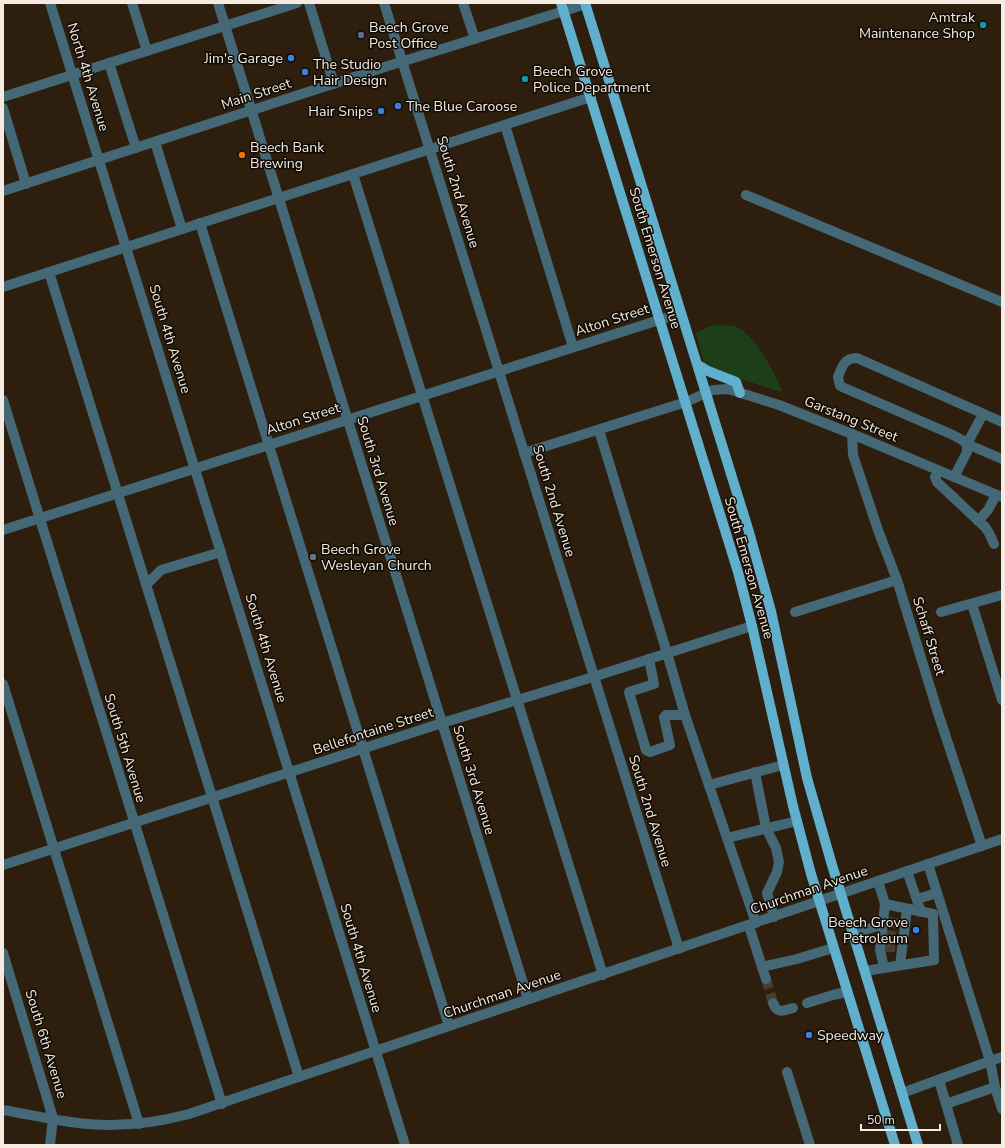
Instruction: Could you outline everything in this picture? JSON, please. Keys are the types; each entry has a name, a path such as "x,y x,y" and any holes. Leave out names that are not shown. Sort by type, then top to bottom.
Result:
{"main road":[{"name":"South Emerson Avenue","path":"586,4 749,532 771,611 807,778 832,865 918,1145"},
{"name":"South Emerson Avenue","path":"562,7 738,572 752,626 783,765 819,902 895,1145"},
{"path":"698,365 708,371 736,382 740,393"}],"street":[{"name":"North 4th Avenue","path":"50,3 100,160"},
{"path":"132,3 147,51"},
{"name":"South 3rd Avenue","path":"218,3 528,999"},
{"path":"3,97 297,3"},
{"path":"309,3 334,84"},
{"name":"South 2nd Avenue","path":"384,3 679,949"},
{"path":"463,3 475,39"},
{"name":"Main Street","path":"3,191 475,39 562,7 586,4"},
{"path":"109,63 136,148"},
{"path":"3,286 591,97"},
{"path":"3,108 26,184"},
{"path":"505,125 573,347"},
{"path":"156,142 182,229"},
{"name":"South 4th Avenue","path":"100,160 405,1145"},
{"path":"353,174 603,975"},
{"path":"746,195 1002,302"},
{"path":"200,223 449,1026"},
{"path":"49,272 299,1077"},
{"name":"Alton Street","path":"3,530 681,313"},
{"path":"1002,422 856,358 851,358 845,362 838,377 840,386 953,435 967,444 1002,459"},
{"name":"Garstang Street","path":"524,453 686,402 707,393 721,389 735,390 740,393 780,405 999,496"},
{"name":"South 5th Avenue","path":"3,400 222,1104"},
{"path":"954,477 967,452 967,444 983,414"},
{"path":"599,430 685,716 727,838 766,979"},
{"name":"Schaff Street","path":"852,434 853,455 878,530 897,580 938,714 982,846"},
{"path":"939,471 935,477 937,482 978,521 989,533 994,544"},
{"path":"978,521 999,496"},
{"path":"146,585 161,570 221,552"},
{"path":"795,612 897,580"},
{"path":"942,612 1002,595"},
{"path":"972,604 1002,700"},
{"name":"Bellefontaine Street","path":"3,865 442,723 752,626"},
{"path":"649,659 654,684 629,692 646,750 650,752 670,745 664,717 666,715 685,716"},
{"path":"3,684 139,1124"},
{"path":"709,785 783,765"},
{"path":"755,772 766,828 776,848 779,862 777,872 767,893 774,917"},
{"path":"727,838 797,821"},
{"name":"Churchman Avenue","path":"3,1110 102,1125 139,1124 176,1117 222,1104 1002,839"},
{"path":"928,864 990,1062 995,1087 1002,1109"},
{"path":"907,871 921,912"},
{"path":"878,881 885,904 883,946 880,950 884,968"},
{"path":"917,899 937,893"},
{"path":"865,971 934,960 933,914 885,904"},
{"path":"900,965 902,924 907,909"},
{"path":"854,934 885,923"},
{"path":"762,967 797,959 833,948"},
{"name":"South 6th Avenue","path":"3,953 53,1118 50,1145"},
{"path":"807,1003 847,992"},
{"path":"773,1003 775,1008 778,1010 782,1011 793,1008"},
{"path":"902,1093 1002,1057"},
{"path":"787,1072 810,1145"},
{"path":"939,1080 958,1145"},
{"path":"946,1104 995,1087"}],"green space":[{"path":"716,325 734,326 749,336 768,363 782,390 781,392 741,379 704,363 696,333"}],"tunnel":[{"path":"888,922 899,924"},
{"path":"886,935 898,937"},
{"path":"885,947 896,947"},
{"path":"766,979 773,1003"}],"place":[{"name":"Amtrak Maintenance Shop","path":"983,25"},
{"name":"Beech Grove Post Office","path":"361,35"},
{"name":"Jim's Garage","path":"291,58"},
{"name":"The Studio Hair Design","path":"305,72"},
{"name":"Beech Grove Police Department","path":"525,79"},
{"name":"The Blue Caroose","path":"398,106"},
{"name":"Hair Snips","path":"381,111"},
{"name":"Beech Bank Brewing","path":"242,155"},
{"name":"Beech Grove Wesleyan Church","path":"313,557"},
{"name":"Beech Grove Petroleum","path":"916,930"},
{"name":"Speedway","path":"809,1035"}]}
